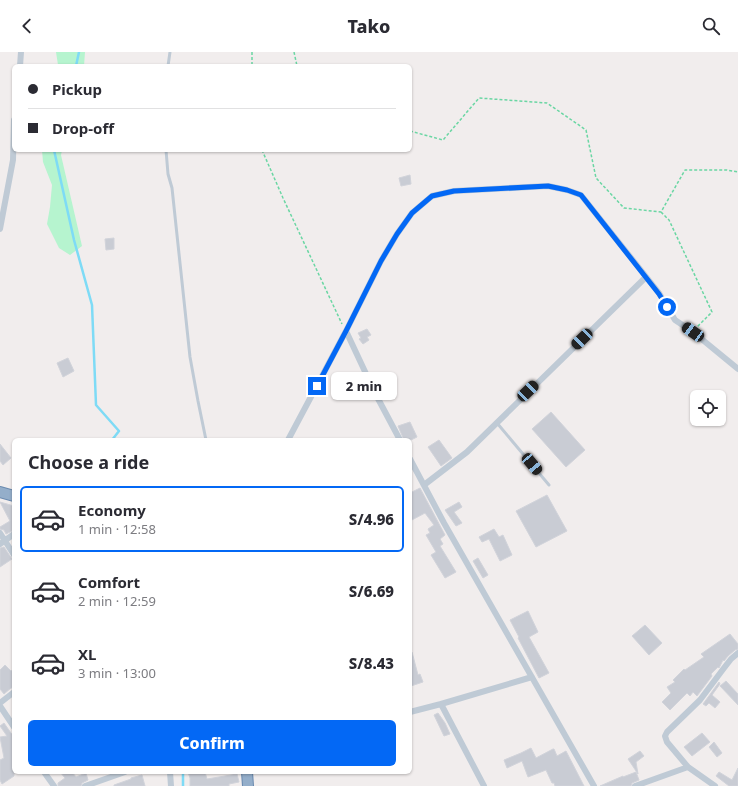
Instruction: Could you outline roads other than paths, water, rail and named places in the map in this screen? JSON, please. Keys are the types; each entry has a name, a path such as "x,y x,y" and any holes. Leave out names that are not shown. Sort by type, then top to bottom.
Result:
{"highway":[{"path":"0,492 12,495"},
{"path":"247,774 248,786"}],"street":[{"path":"20,64 21,52"},
{"path":"0,229 13,152"},
{"path":"289,438 346,331 381,261 397,234 412,213 432,196 454,191 548,186 581,195 659,294 675,320 693,332 738,369"},
{"path":"424,485 466,452 497,423 646,277"},
{"path":"346,331 375,393 399,438"},
{"path":"412,463 444,523 594,786"},
{"path":"0,533 3,542 12,553"},
{"path":"3,542 12,535"},
{"path":"715,786 688,767 665,736 667,732 700,700 731,659 738,653"},
{"path":"412,711 532,677"},
{"path":"0,703 12,694"},
{"path":"441,704 484,786"},
{"path":"0,706 12,724"},
{"path":"635,786 688,767"},
{"path":"45,774 54,786"},
{"path":"85,786 119,774"},
{"path":"170,774 171,786"}],"lane":[{"path":"168,64 170,52"},
{"path":"166,152 168,174 172,188 190,357 206,438"},
{"path":"497,423 549,485"}],"waterway":[{"path":"76,64 79,52"},
{"path":"54,152 74,240 92,305 96,405 119,431 114,438"},
{"path":"183,774 183,786"}]}
